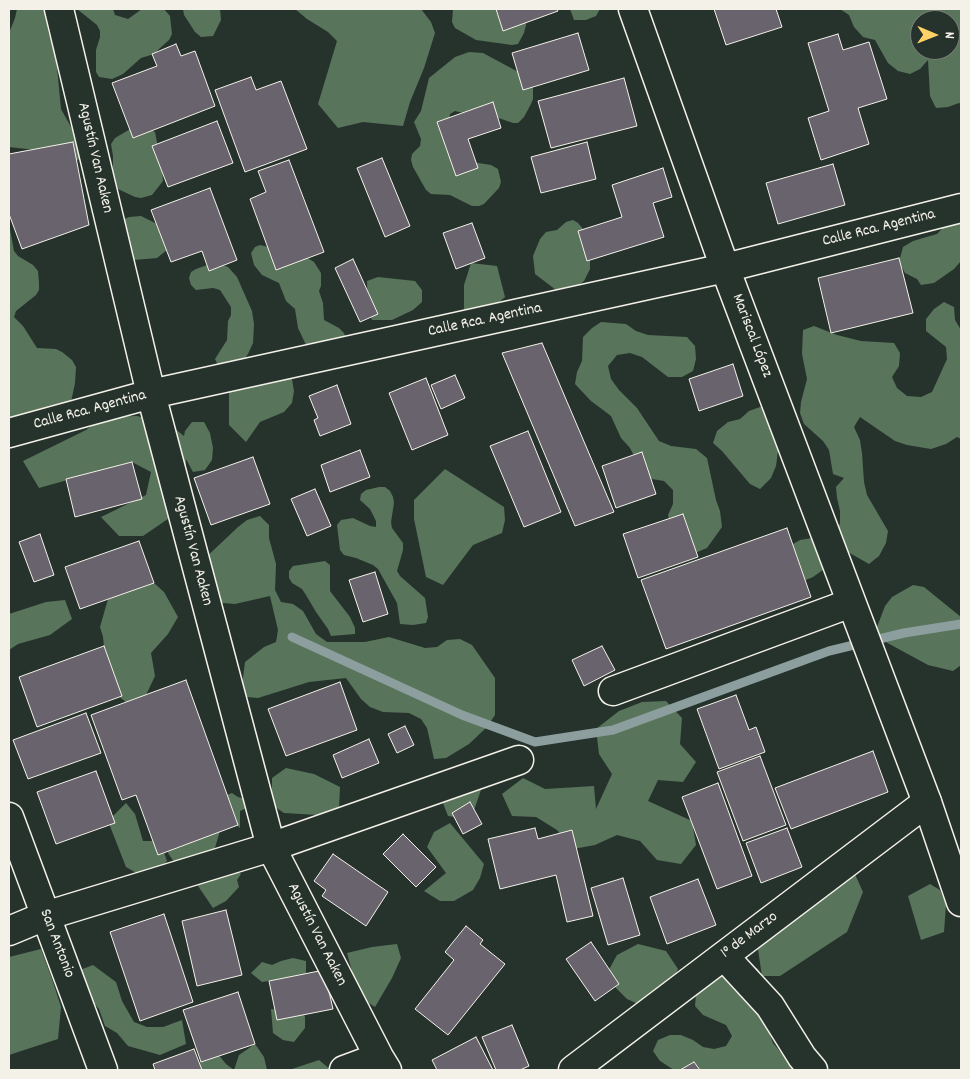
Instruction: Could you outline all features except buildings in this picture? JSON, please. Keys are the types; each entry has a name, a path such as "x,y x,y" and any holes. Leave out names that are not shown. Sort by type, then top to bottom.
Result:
{"street":[{"name":"Agustín Van Aaken","path":"59,9 150,394 271,847 383,1064"},
{"name":"Mariscal López","path":"633,9 725,268 926,802 961,902"},
{"name":"Calle Rca. Agentina","path":"9,433 150,394 725,268 961,208"},
{"path":"613,691 855,613"},
{"path":"9,931 45,916 271,847 519,760"},
{"name":"1° de Marzo","path":"573,1070 926,802"},
{"name":"San Antonio","path":"9,817 103,1070"},
{"path":"724,956 770,1006 802,1057 813,1070"},
{"path":"344,1070 383,1064"}],"green space":[{"path":"17,9 46,9 48,31 56,57 61,109 81,145 83,157 72,163 36,150 9,147 9,33"},
{"path":"77,9 113,9 115,15 128,19 142,9 164,9 170,16 172,34 169,40 154,54 141,58 123,74 112,79 99,77 96,72 96,50 100,31 97,25"},
{"path":"183,9 220,9 221,20 213,36 201,37 195,32 184,15"},
{"path":"295,9 421,9 431,22 435,33 403,126 363,122 338,128 318,104 337,41 328,32"},
{"path":"453,9 523,9 527,21 524,33 518,44 512,45 476,40 455,28 452,22"},
{"path":"570,9 600,9 596,16 586,20 574,20"},
{"path":"840,9 961,9 961,104 936,108 930,96 928,60 920,69 910,74 898,71 888,63 875,40 863,37 854,27 849,15"},
{"path":"469,52 483,53 524,75 533,85 533,99 524,117 518,123 487,114 467,114 455,111 450,114 449,122 472,162 491,165 498,169 501,182 499,188 484,204 479,206 472,206 450,195 431,194 426,190 411,160 412,154 420,146 421,139 414,122 421,111 429,78 455,57"},
{"path":"132,128 150,129 155,132 162,168 163,181 152,195 141,198 118,189 113,175 111,144 115,138"},
{"path":"961,209 961,261 954,269 934,283 921,285 917,279 905,273 899,262 903,247 913,241 937,234"},
{"path":"141,216 157,224 167,250 157,258 134,260 129,256 122,220"},
{"path":"573,220 583,229 590,255 590,269 584,281 574,289 562,293 535,274 533,256 540,239 546,232 557,230 566,222"},
{"path":"9,224 14,251 38,271 39,283 39,290 36,295 16,311 14,317 23,326 37,348 56,349 72,360 76,367 71,402 9,425"},
{"path":"260,245 303,255 314,262 321,273 319,291 323,303 324,320 339,328 344,333 346,339 307,347 298,328 295,309 286,301 279,283 262,275 254,265 251,253 255,247"},
{"path":"471,263 497,266 505,297 489,311 464,310 464,285"},
{"path":"210,264 228,267 237,277 252,311 254,324 253,343 241,364 218,365 215,359 227,340 231,307 220,290 213,288 196,290 191,285 189,278 191,272"},
{"path":"378,277 415,281 422,290 422,302 413,310 392,320 372,320 368,308 367,281"},
{"path":"944,302 954,307 955,320 961,330 961,439 957,437 946,444 931,449 907,445 895,441 860,417 854,427 860,440 864,482 867,495 888,531 886,543 879,556 869,564 848,552 813,577 801,582 788,547 800,540 812,538 823,543 840,524 836,487 844,478 833,474 829,450 823,441 804,424 800,413 807,379 802,354 803,330 814,326 837,335 861,341 894,343 900,353 899,366 892,377 897,388 907,396 921,397 932,392 947,359 946,347 926,331 926,319 934,309"},
{"path":"601,322 626,324 636,331 648,335 687,337 695,346 696,359 693,371 682,377 668,377 642,357 630,353 617,355 608,366 611,379 637,408 659,441 671,446 696,449 707,458 722,527 707,548 695,553 671,529 668,515 673,504 673,490 664,481 652,479 642,471 630,448 621,438 611,416 591,401 575,384 577,372 582,361 583,337"},
{"path":"282,372 292,379 294,391 292,403 284,412 260,422 246,442 229,425 229,383"},
{"path":"760,407 772,408 781,428 776,466 771,478 760,489 750,484 713,443 717,431 728,422 740,419 749,411"},
{"path":"137,416 169,424 184,436 185,431 192,422 204,422 210,433 213,448 212,460 205,470 193,472 186,459 181,510 143,536 119,536 101,517 146,495 151,472 132,462 39,488 23,461 86,430 104,417"},
{"path":"445,469 504,507 505,520 502,533 473,545 443,585 426,577 414,519 414,500"},
{"path":"385,487 393,497 392,528 403,543 397,571 400,576 425,598 428,617 426,623 400,624 397,603 378,569 356,558 344,555 340,550 337,525 341,520 353,518 376,527 376,521 370,509 360,500 361,494 366,490"},
{"path":"260,516 269,525 269,538 276,564 275,590 281,602 293,604 303,611 316,634 327,642 365,642 389,637 425,648 437,647 447,640 460,639 472,645 495,678 495,715 487,727 469,744 446,758 434,759 427,728 421,719 409,713 383,712 370,707 361,699 346,678 309,682 258,698 247,697 242,686 245,662 264,647 276,642 278,630 270,596 235,604 211,602 202,561 247,520"},
{"path":"325,561 330,565 330,591 350,617 355,628 355,634 331,636 302,589 292,583 289,578 289,571 293,566"},
{"path":"154,583 164,592 178,617 168,634 151,653 155,676 146,695 131,706 112,691 108,684 103,637 100,627 108,599"},
{"path":"913,585 924,587 961,617 961,665 953,671 928,665 882,640 877,627 885,606 892,597"},
{"path":"65,600 72,619 50,635 18,644 9,650 9,614 46,602"},
{"path":"666,701 682,718 680,744 696,762 683,782 658,780 648,801 692,821 696,845 681,864 657,860 640,841 617,835 595,845 573,849 557,830 536,817 512,816 502,794 523,778 545,789 594,786 596,809 612,774 599,754 596,729 619,711 642,702"},
{"path":"286,768 314,774 340,787 339,809 318,815 284,813 272,805 272,778"},
{"path":"482,787 471,819 448,816 437,788"},
{"path":"232,793 248,800 249,807 240,811 240,828 224,813 217,799"},
{"path":"126,803 135,814 143,841 160,841 167,861 150,881 126,867 108,821"},
{"path":"450,823 484,864 480,878 473,890 454,901 440,901 424,891 446,873 427,847 434,832"},
{"path":"220,831 214,851 174,862 168,853 170,834"},
{"path":"230,865 241,874 237,880 239,887 226,901 213,908 198,886 199,874"},
{"path":"854,872 863,892 847,932 780,976 762,976 757,943"},
{"path":"930,884 940,890 946,905 944,932 921,940 908,896"},
{"path":"397,944 401,958 375,1007 359,997 347,953"},
{"path":"638,944 666,951 678,969 673,980 647,1008 627,999 605,977 617,955"},
{"path":"41,949 61,1007 58,1039 9,1055 9,957"},
{"path":"293,958 306,961 306,973 300,976 262,982 251,973 262,962 272,965"},
{"path":"747,962 758,969 776,1004 774,1016 768,1030 773,1043 795,1070 674,1070 660,1061 653,1051 658,1040 670,1035 681,1035 703,1047 714,1049 726,1046 732,1036 726,1025 703,1015 695,1006 696,994 701,984"},
{"path":"93,965 116,982 122,1001 134,1022 147,1027 163,1027 182,1020 186,1044 160,1055 128,1046 117,1033 105,1026 99,1009 83,990 80,970"},
{"path":"301,1008 305,1017 305,1028 294,1042 283,1040 273,1033 271,1009 285,1011"},
{"path":"255,1044 264,1057 267,1070 234,1070 239,1055"},
{"path":"217,1053 234,1070 197,1070 203,1054"},
{"path":"319,1060 331,1070 289,1070"}],"waterway":[{"path":"292,637 462,715 535,742 613,730 829,651 904,633 961,624"}]}
